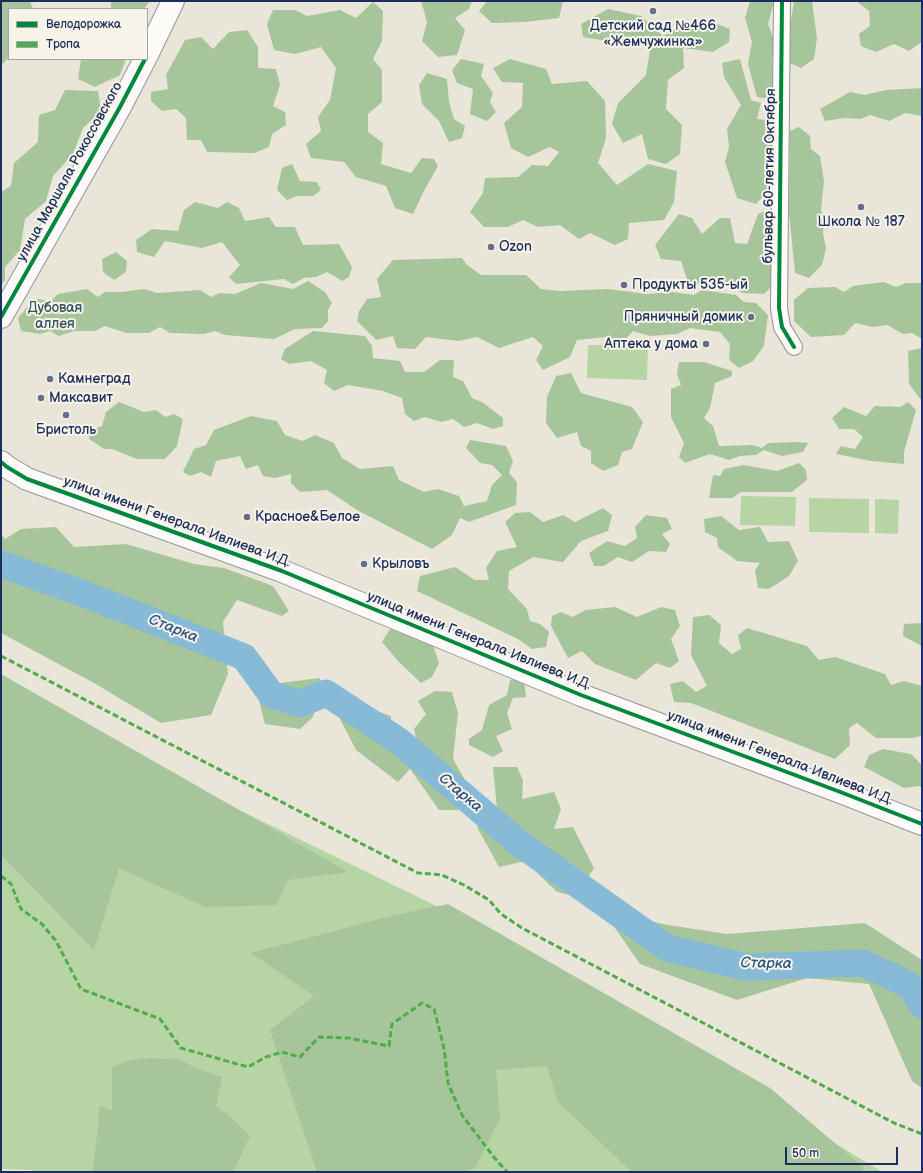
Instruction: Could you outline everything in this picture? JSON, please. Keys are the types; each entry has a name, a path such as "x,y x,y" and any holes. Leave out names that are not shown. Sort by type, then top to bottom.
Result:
{"street":[{"path":"148,53 173,1"},
{"name":"бульвар 60-летия Октября","path":"782,1 779,308 782,327 794,347"},
{"name":"улица Маршала Рокоссовского","path":"1,317 120,107 144,60"},
{"name":"улица имени Генерала Ивлиева И.Д.","path":"1,462 27,479 282,571 574,692 836,790 922,824"}],"green space":[{"path":"1,1 30,1 33,8 8,8 8,59 1,65"},
{"path":"111,1 150,1 145,8 111,8"},
{"path":"421,1 472,1 469,9 455,18 465,30 457,55 438,57 422,41 427,22"},
{"path":"487,1 563,1 559,18 525,22 492,23 479,11"},
{"path":"750,1 774,1 768,24 776,45 772,62 776,86 772,99 757,97 748,64 752,42 745,18"},
{"path":"794,1 812,1 817,38 814,59 801,68 790,63 788,39"},
{"path":"856,1 922,1 922,43 909,51 894,44 876,52 861,46 859,34 870,26 869,11"},
{"path":"373,2 383,11 382,41 373,59 382,70 382,102 368,114 368,132 383,143 381,164 411,173 422,158 434,159 438,166 413,214 395,208 386,186 356,177 344,162 311,158 306,144 321,131 318,117 330,100 336,68 321,47 295,54 274,50 267,24 273,10 295,10 307,16 340,10 356,18"},
{"path":"608,9 641,16 663,36 683,25 712,22 730,29 729,42 713,52 683,48 684,68 668,80 666,109 682,125 680,154 666,164 648,159 642,134 623,143 612,124 618,103 646,75 650,50 634,39 617,43 583,37 581,24"},
{"path":"247,30 258,47 258,68 276,69 280,85 273,106 285,112 286,125 272,134 269,147 254,153 207,152 201,140 187,140 186,118 176,109 162,111 151,101 151,92 168,89 166,75 185,40 201,37 213,49 229,32"},
{"path":"461,59 484,64 481,76 493,93 490,102 496,112 487,121 470,114 473,89 457,83 452,70"},
{"path":"510,59 546,69 552,84 587,81 605,101 606,138 598,163 617,185 648,164 677,171 674,202 664,220 629,223 628,239 615,245 590,233 579,239 560,225 538,227 523,220 508,227 484,227 470,212 483,193 485,178 518,177 532,165 548,166 559,152 550,147 528,157 511,148 504,123 522,107 523,83 502,82 493,68"},
{"path":"740,59 751,100 761,103 757,119 773,121 777,182 756,204 737,198 725,162 729,147 727,129 741,105 724,77 722,63"},
{"path":"81,60 126,60 120,75 95,87 78,79"},
{"path":"427,73 447,79 449,102 454,119 465,126 462,138 449,142 439,121 422,104 419,85"},
{"path":"922,88 922,116 905,113 889,121 870,115 861,119 844,118 825,121 820,109 850,92 865,95 886,90"},
{"path":"65,90 98,91 101,111 83,128 73,154 53,176 46,201 25,219 20,250 5,267 5,280 1,285 1,192 11,186 14,163 38,142 39,115 55,110"},
{"path":"799,127 810,136 811,149 820,156 824,181 821,210 824,221 823,233 826,248 822,265 809,278 795,273 789,212 790,131"},
{"path":"292,164 300,181 317,182 321,190 313,196 297,196 287,200 277,190 282,168"},
{"path":"195,202 218,208 227,202 239,208 245,221 269,217 276,227 295,227 303,245 339,244 352,267 349,277 342,281 327,272 316,277 304,278 293,284 284,279 236,284 229,277 240,265 222,242 202,248 165,241 154,257 137,252 136,240 152,229 178,231 184,210"},
{"path":"769,210 776,218 775,283 764,294 742,293 724,282 689,285 681,261 661,259 655,245 679,214 692,218 702,234 720,218 730,218 735,243 747,244 758,214"},
{"path":"116,252 127,261 126,272 114,280 103,272 102,259"},
{"path":"462,258 466,264 481,275 526,275 541,289 560,291 608,289 647,294 673,292 694,295 702,290 736,295 744,302 756,303 768,315 764,346 753,361 739,368 729,360 730,344 720,332 690,328 677,334 650,336 633,331 624,341 607,337 577,340 570,357 543,370 536,360 543,346 533,337 499,348 477,337 458,341 426,337 415,349 397,348 393,336 376,340 357,321 359,311 367,299 381,297 377,279 393,260"},
{"name":"Дубовая аллея","path":"308,281 325,292 332,303 328,310 328,321 322,328 295,329 274,339 225,335 215,331 204,334 170,333 160,327 149,333 126,333 105,326 95,331 74,331 59,336 50,331 40,334 21,331 18,318 28,306 37,299 51,301 58,294 87,289 98,297 105,292 122,292 144,289 157,293 200,290 211,297 219,293 235,294 261,283 293,289"},
{"path":"884,282 896,287 906,283 922,283 922,339 912,333 903,334 887,325 873,327 855,323 844,335 811,337 794,321 794,300 808,288 835,287 844,292 853,286"},
{"path":"313,331 365,336 372,346 373,358 400,361 405,372 424,372 440,360 454,360 453,377 463,381 472,398 482,402 503,418 503,426 493,429 477,423 464,427 453,419 441,422 425,417 414,421 405,414 402,398 383,391 348,385 334,391 324,383 327,370 311,361 289,364 281,359 285,349"},
{"path":"588,345 648,346 647,380 587,378"},
{"path":"922,348 922,401 909,384 908,351"},
{"path":"679,362 704,362 732,371 732,376 715,383 710,408 704,418 713,426 719,446 752,445 762,448 768,443 808,443 803,452 782,456 764,450 756,455 740,456 729,460 710,454 685,463 679,457 684,443 671,417 671,389 681,385 677,374"},
{"path":"571,373 581,393 632,407 643,422 632,449 622,452 618,465 603,471 591,463 591,451 581,446 577,432 557,438 546,423 547,397 556,376"},
{"path":"119,402 144,412 156,410 165,417 174,414 183,419 177,446 165,459 137,459 112,449 104,449 89,439 90,431 102,426 106,412"},
{"path":"908,402 916,410 904,452 904,464 871,461 836,454 841,446 855,449 863,437 854,429 839,429 832,418 844,407 866,416 875,406 900,407"},
{"path":"251,416 277,421 285,435 303,441 315,435 334,443 342,458 360,469 393,466 399,480 424,492 438,489 459,496 464,506 487,501 492,485 502,475 492,465 480,463 466,448 470,440 506,446 513,461 509,473 517,482 516,505 469,522 460,518 452,535 432,549 357,510 327,490 300,492 291,483 291,474 275,478 263,476 258,465 246,469 240,456 216,461 211,477 201,472 190,476 183,472 194,449 206,445 214,430"},
{"path":"799,463 806,470 807,480 792,492 741,492 732,498 709,498 713,475 720,476 724,469 744,465 777,471"},
{"path":"741,496 796,497 795,526 740,525"},
{"path":"809,498 869,499 869,533 809,532"},
{"path":"875,499 899,500 898,534 875,533"},
{"path":"603,508 612,515 608,531 581,541 563,562 533,557 509,571 508,589 527,609 530,621 540,624 549,632 546,647 532,649 518,639 417,591 420,576 455,567 475,580 489,580 486,568 497,551 517,547 505,522 515,513 530,512 543,522 563,515 575,522"},
{"path":"646,515 667,518 672,529 662,534 670,544 666,552 649,551 632,562 618,557 604,566 594,566 589,553 607,541 625,546 637,538 635,527"},
{"path":"721,516 739,530 760,527 768,542 789,541 798,561 789,576 769,589 758,588 755,570 760,563 737,561 718,547 717,538 705,532 704,519"},
{"path":"56,527 74,547 126,544 194,564 224,568 273,586 289,611 282,616 237,600 223,622 228,674 211,715 161,723 94,683 1,633 1,534 5,539 21,529"},
{"path":"615,607 637,617 661,607 675,610 680,626 671,639 679,661 670,668 656,663 636,680 595,664 582,651 568,658 551,626 552,616 561,612 573,617 585,610"},
{"path":"709,615 721,625 719,643 732,654 741,649 738,635 747,628 807,646 819,660 835,657 885,674 891,685 904,681 922,686 922,736 912,738 876,738 857,723 849,728 850,745 835,759 691,703 674,702 670,684 683,681 696,692 707,686 691,655 693,617"},
{"path":"922,623 922,646 903,636 904,624"},
{"path":"390,629 413,636 433,645 439,663 432,677 421,683 398,661 382,642"},
{"path":"257,663 280,683 320,678 313,717 300,729 265,724 255,685"},
{"path":"1,674 348,872 288,880 276,905 205,907 119,868 94,950 1,855"},
{"path":"524,679 526,697 513,698 507,713 512,729 496,736 503,751 493,757 469,745 469,739 482,730 489,705 507,695 510,680"},
{"path":"435,691 452,692 458,713 453,759 465,780 454,796 459,810 439,810 410,769 398,782 356,750 340,719 347,700 391,716 391,729 417,744 414,729 426,714 418,701"},
{"path":"1,698 192,787 453,914 882,1172 34,1172 32,1170 1,1169"},
{"path":"883,749 911,754 922,765 922,788 919,786 904,788 864,767 869,755"},
{"path":"493,767 517,767 523,780 522,799 554,792 561,809 554,829 573,827 594,868 575,896 557,892 525,861 499,867 477,827 497,809"},
{"path":"448,904 770,1088 863,1167 864,1172 632,1172 558,1102 547,1066 496,1070 500,1118 475,1168 462,1172 317,1172 270,1030 314,996 251,953 395,915"},
{"path":"603,911 668,925 727,934 865,923 922,960 922,1088 912,1081 869,984 807,978 737,1000 640,964"},
{"path":"151,1058 179,1059 198,1069 222,1077 216,1106 250,1136 233,1172 93,1172 100,1106 112,1110 112,1067 132,1060"}],"waterway":[{"name":"Старка","path":"1,564 84,594 244,657 271,694 300,704 326,693 399,741 519,843 667,948 746,967 863,963 909,985 922,1005"}],"marked path":[{"path":"1,656 418,873 442,875 464,885 489,900 501,914 522,928 894,1123 922,1134"},
{"path":"1,876 11,884 21,909 42,924 56,941 81,989 160,1019 181,1048 248,1067 266,1057 282,1052 300,1057 319,1037 348,1038 389,1046 392,1024 422,1003 434,1009 444,1048 448,1083 462,1115 507,1172"}],"cycle path":[{"path":"782,1 779,308 782,327 794,347"},
{"path":"1,317 120,107 144,60"},
{"path":"1,462 27,479 282,571 581,695 922,824"}],"place":[{"name":"Детский сад №466 «Жемчужинка»","path":"653,11"},
{"name":"Школа № 187","path":"861,207"},
{"name":"Ozon","path":"491,247"},
{"name":"Продукты 535-ый","path":"624,285"},
{"name":"Пряничный домик","path":"751,317"},
{"name":"Аптека у дома","path":"706,344"},
{"name":"Камнеград","path":"50,379"},
{"name":"Максавит","path":"41,398"},
{"name":"Бристоль","path":"66,415"},
{"name":"Красное&Белое","path":"247,517"},
{"name":"Крыловъ","path":"364,564"}]}
